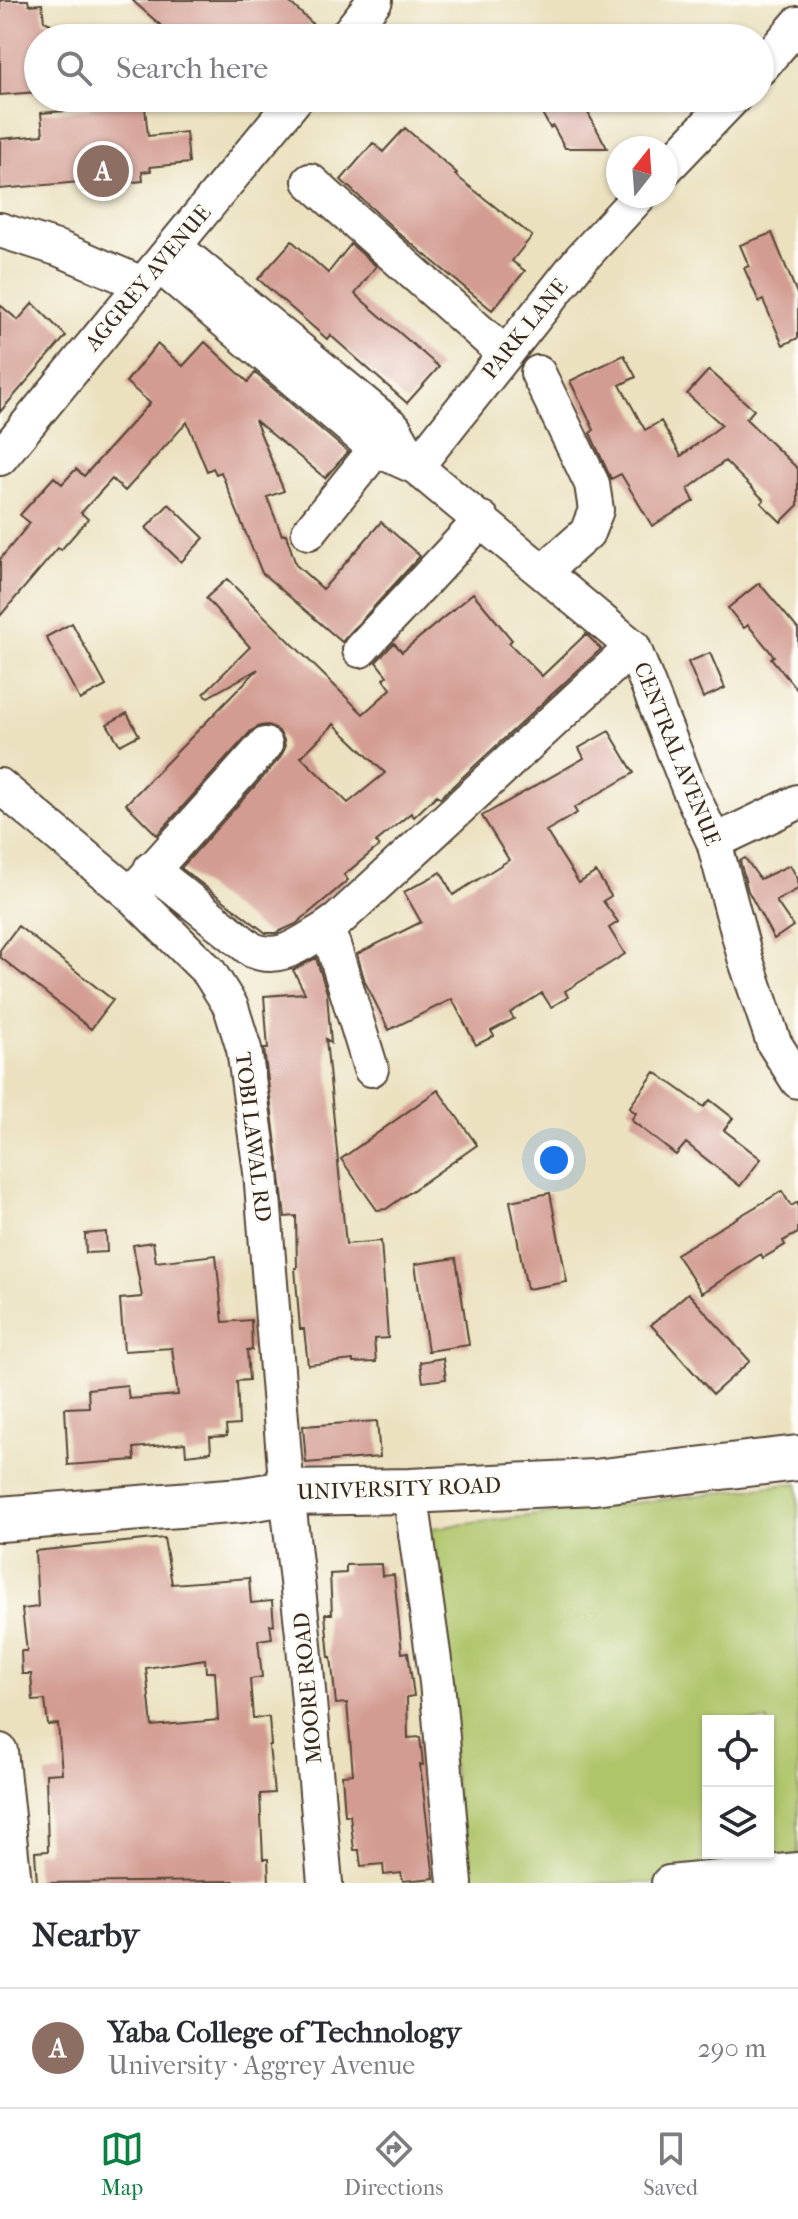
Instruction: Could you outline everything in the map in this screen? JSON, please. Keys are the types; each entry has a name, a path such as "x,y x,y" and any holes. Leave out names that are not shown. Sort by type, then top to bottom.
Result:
{"main road":[{"name":"UNIVERSITY ROAD","path":"0,1519 242,1500 287,1493 410,1491 594,1482 798,1458"}],"street":[{"path":"356,24 375,0"},
{"path":"774,52 798,24"},
{"name":"AGGREY AVENUE","path":"0,458 285,112"},
{"path":"678,155 720,112"},
{"path":"310,181 505,354"},
{"name":"PARK LANE","path":"416,467 581,259 628,208"},
{"name":"CENTRAL AVENUE","path":"4,242 32,262 151,275 238,316 394,428 416,467"},
{"name":"CENTRAL AVENUE","path":"238,316 376,449 416,467 633,647 688,786 714,842 746,961 774,1043 798,1081"},
{"path":"538,373 592,484 596,510 587,533 544,571"},
{"path":"309,532 376,449"},
{"path":"360,650 482,519"},
{"path":"265,745 141,882 266,956 282,954 338,920 633,647"},
{"name":"TOBI LAWAL RD","path":"0,786 141,882 209,972 231,1007 244,1049 261,1172 287,1493"},
{"path":"714,842 798,802"},
{"path":"324,930 333,945 371,1069"},
{"path":"410,1491 437,1682 455,1883"},
{"name":"MOORE ROAD","path":"287,1493 325,1883"},
{"path":"0,1751 14,1883"},
{"path":"669,1883 798,1870"}],"green space":[{"path":"798,1483 798,1883 466,1883 424,1529"}],"building":[{"path":"0,0 28,0 29,5 42,4 44,21 51,24 24,24 24,93 0,95"},
{"path":"132,0 287,0 312,23 311,24 159,24"},
{"path":"145,112 148,136 186,132 189,163 150,167 151,171 142,172 143,181 103,185 103,180 0,189 0,139 43,135 41,113"},
{"path":"541,112 588,112 606,148 565,148 553,126 550,128"},
{"path":"405,128 457,173 455,175 532,236 512,261 525,271 492,310 401,235 341,180 373,143 383,152"},
{"path":"772,233 798,296 798,338 783,345 763,300 759,302 744,268 749,266 740,245"},
{"path":"292,241 328,273 351,244 376,266 355,294 439,367 407,403 330,335 327,339 258,279"},
{"path":"33,303 66,336 0,412 0,305 18,320"},
{"path":"205,342 248,382 255,373 348,452 325,478 255,420 284,491 267,497 282,535 286,534 296,565 323,589 381,522 420,556 342,642 262,573 221,472 216,474 213,468 207,471 187,422 125,491 112,479 81,513 88,519 61,550 58,548 0,616 0,559 30,523 20,515 54,477 62,484 76,469 84,476 150,403 126,382 157,344 183,366"},
{"path":"624,355 636,377 620,385 645,430 661,421 681,456 722,425 687,394 709,370 754,410 746,419 798,469 798,505 781,522 725,461 688,489 694,501 652,526 621,474 611,479 590,433 594,430 570,381"},
{"path":"169,504 204,538 181,562 146,528"},
{"path":"227,579 363,714 391,689 384,679 387,676 376,662 394,643 402,652 473,593 512,640 509,643 542,676 586,634 601,649 440,798 437,795 414,817 411,813 376,842 379,846 344,875 348,880 296,924 276,933 266,933 181,868 280,758 285,748 279,731 268,725 251,731 157,835 126,804 258,669 208,697 204,693 250,647 206,598","holes":["334,724 385,773 348,803 301,757"]},
{"path":"759,583 798,629 798,691 748,625 744,628 728,608"},
{"path":"72,623 106,686 80,700 46,637"},
{"path":"710,653 725,688 703,698 688,662"},
{"path":"127,713 139,735 120,745 107,724"},
{"path":"609,731 634,773 574,808 577,813 546,831 579,883 596,872 611,896 603,901 618,922 609,928 625,954 565,991 568,997 551,1007 542,993 510,1013 514,1019 491,1031 494,1036 476,1045 452,999 389,1030 365,982 357,954 421,922 404,892 441,872 453,895 509,860 482,816 584,758 579,748"},
{"path":"745,858 760,879 790,865 798,879 798,889 776,901 793,926 774,939 748,891 740,861"},
{"path":"18,926 113,1000 91,1029 0,957 0,950"},
{"path":"316,958 327,993 331,1043 326,1039 346,1244 381,1241 388,1338 374,1339 376,1362 353,1363 353,1360 308,1365 304,1329 300,1329 295,1268 296,1216 285,1217 264,1049 268,1049 264,996 305,993 293,970"},
{"path":"655,1072 704,1107 710,1100 733,1118 724,1130 761,1159 740,1186 686,1143 676,1155 631,1120 636,1113 629,1108"},
{"path":"438,1090 477,1145 386,1209 377,1210 341,1159"},
{"path":"782,1191 791,1206 798,1202 798,1233 783,1241 785,1245 763,1258 761,1254 702,1293 676,1254"},
{"path":"550,1193 567,1282 527,1289 510,1201"},
{"path":"106,1232 107,1252 86,1253 85,1234"},
{"path":"153,1242 156,1262 216,1255 223,1322 251,1320 252,1350 247,1350 249,1380 237,1381 239,1425 226,1426 227,1436 210,1437 211,1452 186,1455 185,1443 134,1448 135,1460 68,1465 65,1408 89,1407 88,1389 127,1385 129,1399 178,1395 172,1348 124,1351 120,1299 142,1297 133,1245"},
{"path":"456,1258 469,1345 428,1351 415,1264"},
{"path":"688,1293 750,1361 713,1394 651,1325"},
{"path":"443,1358 446,1379 423,1382 420,1362"},
{"path":"377,1421 380,1457 306,1463 303,1426"},
{"path":"164,1538 172,1584 249,1578 251,1603 272,1601 272,1638 258,1640 262,1677 250,1679 253,1718 269,1717 274,1793 260,1794 263,1859 268,1859 269,1883 37,1883 35,1852 48,1851 46,1774 62,1773 58,1724 48,1725 45,1700 33,1701 31,1674 22,1674 21,1651 27,1651 22,1609 38,1607 35,1551","holes":["205,1659 206,1672 215,1672 218,1720 152,1726 146,1668"]},
{"path":"381,1564 382,1576 394,1575 402,1653 408,1652 414,1696 407,1697 408,1738 420,1737 423,1765 420,1765 434,1878 403,1881 401,1873 384,1875 383,1864 361,1866 359,1850 354,1850 350,1815 345,1815 342,1775 353,1774 347,1703 336,1704 329,1657 325,1614 332,1614 330,1574 346,1573 346,1565"}],"place":[{"name":"Yaba College of Technology","path":"103,171"}]}
